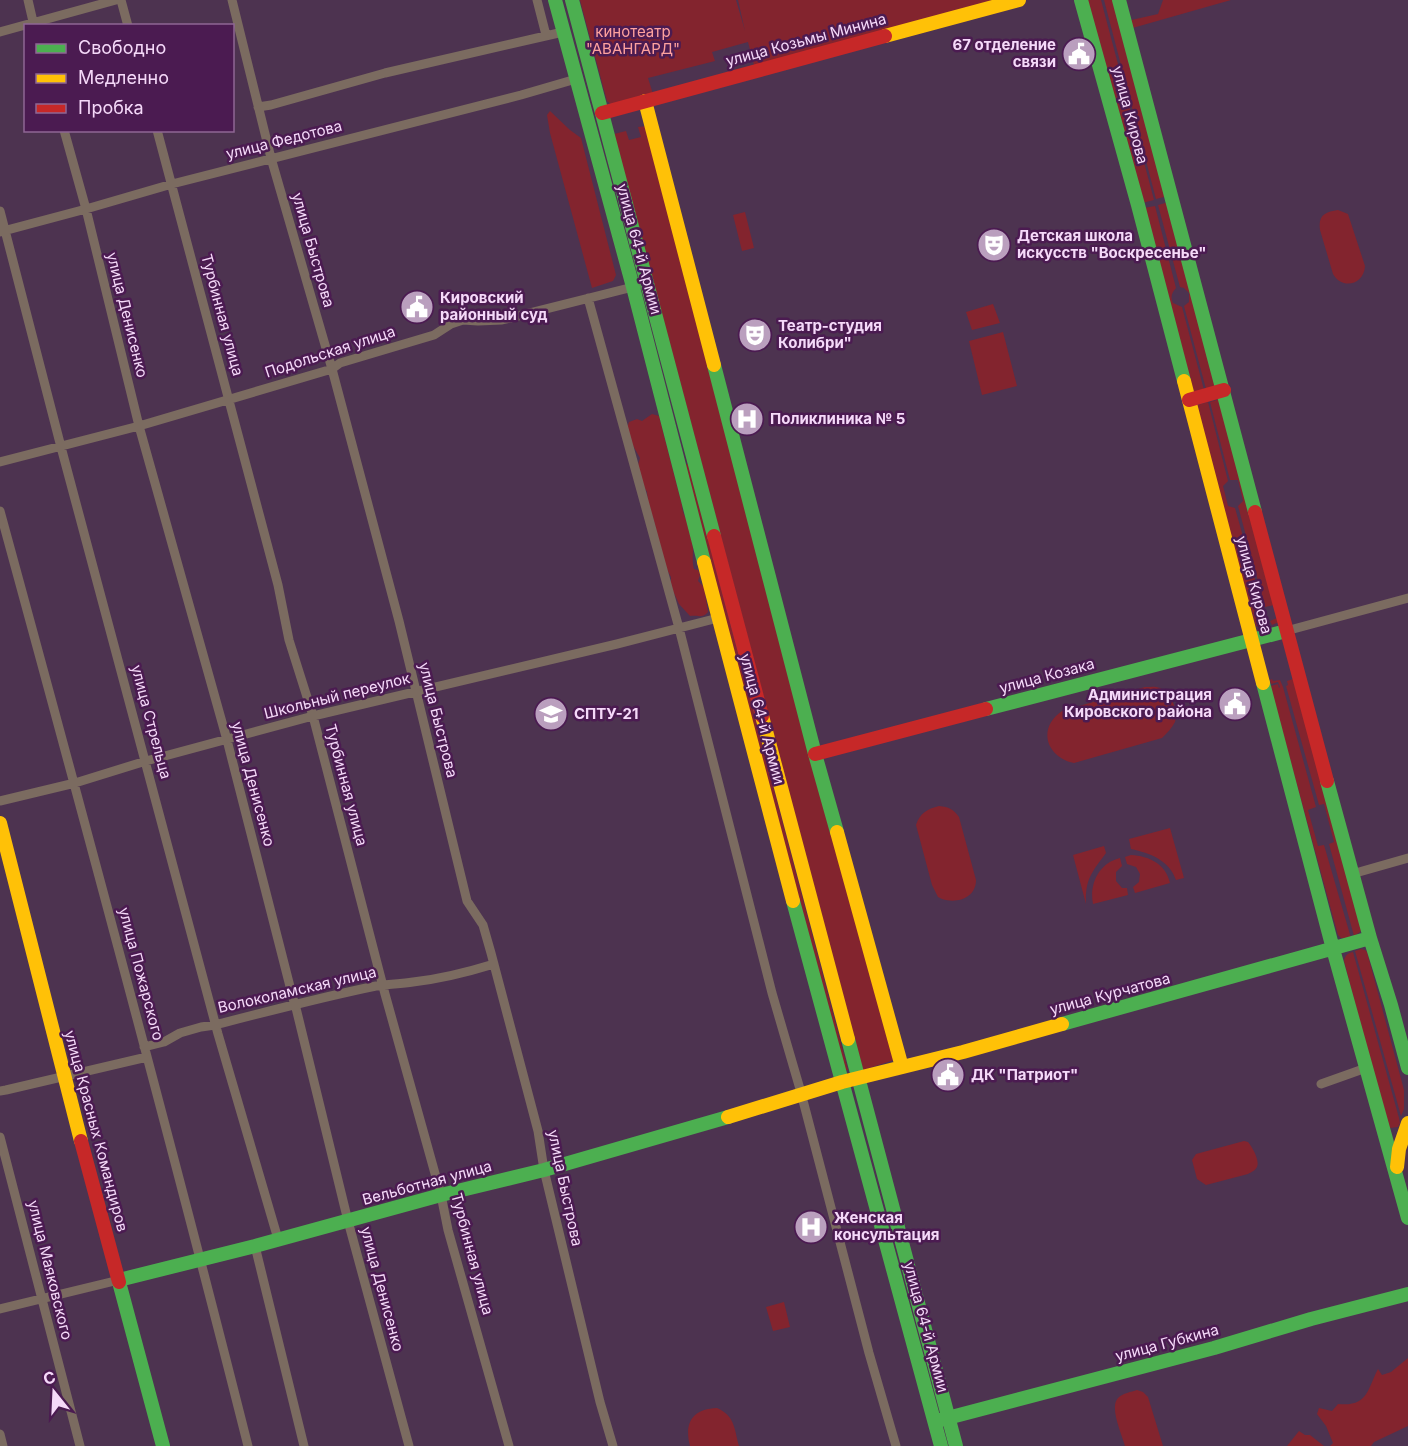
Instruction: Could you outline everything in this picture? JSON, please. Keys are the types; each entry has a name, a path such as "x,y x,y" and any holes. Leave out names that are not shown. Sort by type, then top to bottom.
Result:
{"main road":[{"name":"улица 64-й Армии","path":"555,0 633,287 717,618 842,1082 941,1420 956,1446"},
{"name":"улица 64-й Армии","path":"572,0 859,1078 941,1420 941,1446"},
{"name":"улица Козьмы Минина","path":"602,113 1019,0"},
{"name":"улица Кирова","path":"1081,0 1138,205 1333,949 1408,1218"},
{"name":"улица Кирова","path":"1119,0 1286,631 1408,1068"},
{"path":"645,101 815,754 902,1067"},
{"path":"1189,400 1224,390"},
{"path":"673,444 690,440"},
{"name":"улица Козака","path":"815,754 1286,631"},
{"name":"улица Красных Командиров","path":"0,823 64,1076 163,1446"},
{"name":"улица Курчатова","path":"859,1078 963,1052 1370,938"},
{"name":"Вельботная улица","path":"119,1280 544,1170 859,1078"},
{"name":"улица Кирова","path":"1396,1178 1399,1149 1408,1123"},
{"name":"улица Губкина","path":"941,1420 1408,1294"}],"street":[{"path":"28,0 34,24 118,0 127,24"},
{"name":"улица Быстрова","path":"232,0 271,158 332,369 416,692 467,901 483,925 494,963 537,1131 544,1170 600,1402 613,1446"},
{"path":"537,0 546,35"},
{"path":"0,32 24,26"},
{"path":"258,107 385,73 563,32"},
{"name":"улица Федотова","path":"2,231 172,184 576,79"},
{"name":"улица Денисенко","path":"65,132 86,209 139,426 227,740 348,1221 409,1446"},
{"name":"Турбинная улица","path":"158,132 278,585 289,640 313,716 383,985 441,1195 448,1230 509,1446"},
{"name":"улица Стрельца","path":"0,211 2,231 215,1025 278,1239"},
{"name":"Подольская улица","path":"0,462 139,426 332,369 340,363 434,335 451,324 464,320 502,320 648,283"},
{"path":"588,298 679,628 772,993 802,1095 869,1353 896,1446"},
{"name":"улица Пожарского","path":"0,511 75,783 248,1446"},
{"path":"1286,631 1408,598"},
{"name":"Школьный переулок","path":"0,801 75,783 313,716 717,618"},
{"path":"1352,874 1408,858"},
{"name":"Волоколамская улица","path":"144,1047 164,1042 180,1033 201,1027 383,985 434,979 494,963"},
{"path":"0,1090 147,1057"},
{"path":"1321,1084 1366,1068"},
{"name":"улица Маяковского","path":"0,1137 80,1446"},
{"path":"255,1246 304,1446"},
{"name":"Вельботная улица","path":"0,1309 119,1280"},
{"path":"0,1434 3,1446"}],"green space":[{"name":"кинотеатр \"АВАНГАРД\"","path":"580,0 736,0 745,31 738,0 1004,0 754,65 748,42 712,52 715,61 648,78 653,94 611,104 607,101"},
{"path":"1087,0 1101,0 1154,200 1142,203"},
{"path":"1104,0 1116,0 1168,196 1156,199"},
{"path":"1163,0 1231,0 1129,29 1127,21 1158,14"},
{"path":"550,111 581,138 616,275 613,281 592,288 550,133 547,115"},
{"path":"647,126 894,1060 863,1070 614,134 626,131 629,140 641,137 638,127"},
{"path":"1169,202 1218,385 1206,389 1184,306 1189,302 1189,293 1180,287 1158,205"},
{"path":"1155,206 1176,288 1172,301 1182,307 1204,390 1194,393 1144,208"},
{"path":"1338,210 1348,214 1365,266 1361,278 1347,284 1333,274 1320,230 1323,215"},
{"path":"745,212 754,248 742,251 733,215"},
{"path":"993,304 1000,323 972,330 966,312"},
{"path":"1003,332 1017,386 982,395 969,341"},
{"path":"1223,398 1279,622 1272,625 1270,621 1277,618 1274,605 1265,607 1238,506 1243,501 1238,480 1230,480 1210,402"},
{"path":"1208,402 1228,481 1223,486 1228,506 1235,508 1263,608 1256,611 1259,624 1266,623 1267,627 1256,626 1255,623 1194,406"},
{"path":"652,414 659,416 690,534 694,569 698,570 700,575 698,581 704,587 708,612 702,616 690,616 679,604 673,591 653,517 649,511 647,492 642,483 638,465 640,458 631,442 627,428 629,422 637,419 642,421"},
{"path":"688,464 848,1070 845,1070 684,465"},
{"path":"1296,678 1362,928 1354,936 1329,844 1334,842 1324,804 1319,805 1286,686 1287,681"},
{"path":"1272,679 1273,681 1280,680 1283,687 1316,807 1308,810 1318,846 1324,845 1351,938 1341,938 1338,935 1270,686 1278,684 1280,687 1278,682 1271,684"},
{"path":"1145,687 1160,688 1171,698 1175,708 1175,722 1162,738 1074,763 1064,760 1051,748 1047,733 1049,725 1062,711"},
{"path":"939,806 950,809 959,817 976,880 973,891 969,895 954,901 938,897 932,885 916,825 924,812"},
{"path":"1170,828 1184,878 1176,880 1164,862 1131,849 1129,839"},
{"path":"1104,846 1106,853 1088,882 1086,904 1073,855"},
{"path":"1131,855 1156,862 1165,871 1170,883 1135,893 1133,887 1139,882 1140,874 1136,867 1127,864 1125,857"},
{"path":"1120,858 1122,866 1116,872 1116,881 1122,888 1127,888 1128,895 1093,904 1092,896 1097,875 1106,864"},
{"path":"1361,949 1367,952 1404,1090 1404,1109 1401,1116 1355,951"},
{"path":"1353,952 1399,1118 1398,1127 1387,1126 1344,961 1347,955"},
{"path":"1244,1141 1248,1142 1257,1157 1258,1164 1254,1170 1248,1174 1206,1185 1197,1179 1192,1160 1196,1154"},
{"path":"784,1302 790,1327 773,1331 766,1307"},
{"path":"1408,1358 1408,1426 1374,1442 1371,1446 1330,1446 1333,1443 1326,1426 1317,1414 1319,1408 1332,1411 1338,1404 1355,1403 1361,1400 1378,1369 1382,1375 1391,1372"},
{"path":"1137,1390 1148,1397 1163,1446 1125,1446 1115,1414 1116,1402 1122,1395"},
{"path":"717,1408 731,1419 739,1446 690,1446 688,1430 692,1419 701,1411"},
{"path":"1299,1431 1310,1435 1324,1446 1287,1446"}],"traffic: fast":[{"path":"555,0 633,287 704,562"},
{"path":"572,0 714,536"},
{"path":"1081,0 1184,381"},
{"path":"1119,0 1255,512"},
{"path":"714,365 837,832"},
{"path":"986,709 1286,631"},
{"path":"1263,683 1333,949 1408,1218"},
{"path":"1327,781 1408,1068"},
{"path":"793,901 941,1446"},
{"path":"1062,1024 1370,938"},
{"path":"848,1039 956,1446"},
{"path":"119,1280 544,1170 728,1117"},
{"path":"119,1282 163,1446"},
{"path":"940,1420 1408,1294"}],"traffic: slow":[{"path":"885,36 1019,0"},
{"path":"645,101 714,365"},
{"path":"1184,381 1263,683"},
{"path":"704,562 793,901"},
{"path":"762,716 848,1039"},
{"path":"0,823 81,1141"},
{"path":"837,832 902,1067"},
{"path":"728,1117 842,1082 963,1052 1062,1024"},
{"path":"1397,1167 1399,1149 1408,1123"}],"traffic: jam":[{"path":"602,113 885,36"},
{"path":"1189,400 1224,390"},
{"path":"1255,512 1327,781"},
{"path":"714,536 762,716"},
{"path":"815,754 986,709"},
{"path":"81,1141 119,1282"}],"place":[{"name":"67 отделение связи","path":"1079,54"},
{"name":"Детская школа искусств \"Воскресенье\"","path":"994,245"},
{"name":"Кировский районный суд","path":"417,307"},
{"name":"Театр-студия Колибри\"","path":"755,335"},
{"name":"Поликлиника № 5","path":"747,419"},
{"name":"Администрация Кировского района","path":"1235,704"},
{"name":"СПТУ-21","path":"551,714"},
{"name":"ДК \"Патриот\"","path":"948,1075"},
{"name":"Женская консультация","path":"811,1227"}]}
